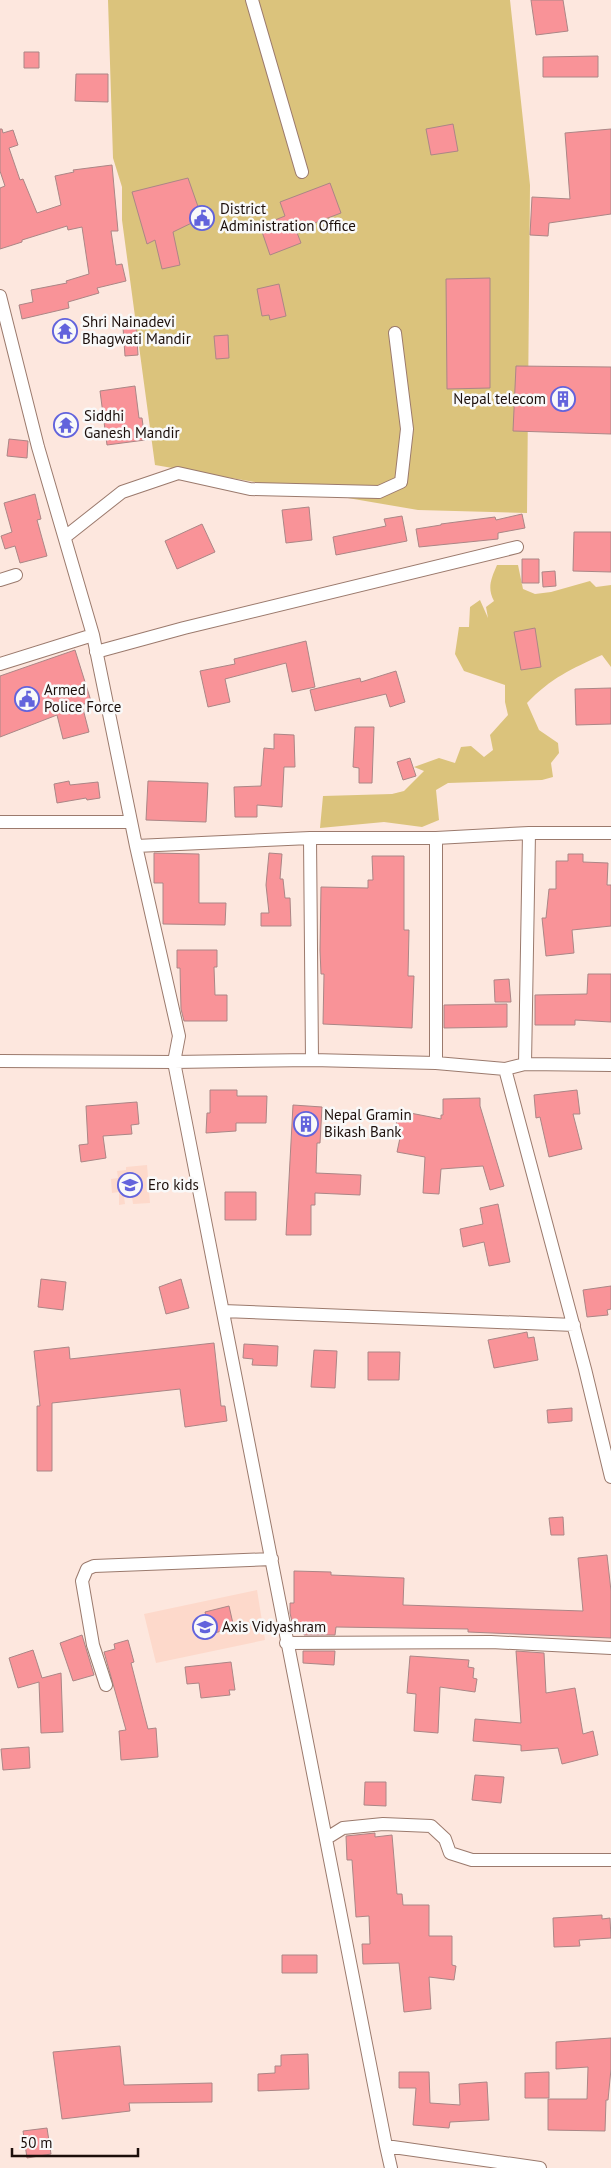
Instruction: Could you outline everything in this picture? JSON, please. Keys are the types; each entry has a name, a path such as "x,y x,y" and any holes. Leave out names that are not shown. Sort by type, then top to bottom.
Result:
{"street":[{"path":"252,0 302,172"},
{"path":"0,296 38,447 93,635 136,846 179,1036 174,1062 390,2168"},
{"path":"65,537 122,492 178,473 250,488 379,492 401,482 407,429 395,333"},
{"path":"96,652 184,628 517,548"},
{"path":"0,580 16,575"},
{"path":"0,664 93,635"},
{"path":"0,822 131,822"},
{"path":"136,846 310,838 436,838 529,833 611,833"},
{"path":"525,1064 529,833"},
{"path":"310,838 312,1060"},
{"path":"436,838 436,1063"},
{"path":"0,1061 174,1062 312,1060 436,1063 505,1069 525,1064 611,1065"},
{"path":"505,1069 574,1325 611,1477"},
{"path":"223,1311 574,1325"},
{"path":"106,1685 93,1645 82,1581 86,1569 94,1566 272,1559"},
{"path":"286,1643 490,1642 611,1648"},
{"path":"327,1838 343,1828 383,1824 431,1826 445,1839 450,1853 472,1860 611,1860"},
{"path":"386,2146 540,2168"}],"shaded area":[{"path":"108,0 510,0 530,185 527,513 418,510 155,465 122,220 122,187 113,158"},
{"path":"497,565 518,565 523,589 535,594 551,592 590,581 596,587 611,585 611,667 602,655 562,675 544,687 527,703 539,730 558,743 559,753 551,763 553,777 542,780 448,783 436,790 439,820 422,827 384,822 320,828 323,796 392,794 404,791 424,771 414,767 439,758 455,763 461,747 471,746 484,757 493,750 490,735 508,715 505,702 505,685 464,671 455,654 459,627 469,627 470,607 480,600 488,618 486,607 494,601 491,583"},
{"name":"Ero kids","path":"147,1165 150,1203 133,1204 132,1196 124,1197 125,1204 119,1205 119,1192 112,1193 111,1179 118,1178 117,1171 126,1170 126,1167"},
{"name":"Axis Vidyashram","path":"257,1590 265,1640 156,1663 144,1614"}],"building":[{"path":"531,0 563,0 568,31 536,35"},
{"path":"24,52 39,52 39,68 24,68"},
{"path":"598,56 598,77 543,77 543,57"},
{"path":"76,74 108,74 108,102 75,101"},
{"path":"453,124 458,151 431,155 426,129"},
{"path":"0,129 2,129 3,133 13,130 18,145 9,148 20,180 23,179 37,213 61,205 55,176 74,172 73,170 112,165 118,231 111,231 116,265 122,264 126,281 97,288 99,293 68,302 69,308 22,319 19,305 33,302 31,290 67,283 66,281 89,274 82,227 68,230 67,226 0,249 0,188 5,186 0,171"},
{"path":"611,129 611,214 549,223 548,236 530,235 532,197 570,199 565,133"},
{"path":"188,178 202,218 173,232 180,265 162,269 155,240 147,244 132,192"},
{"path":"330,183 341,213 296,230 301,243 270,255 260,226 285,216 280,202"},
{"path":"490,278 490,388 447,389 446,279"},
{"path":"279,284 286,316 270,320 269,315 262,316 257,289"},
{"path":"136,326 138,355 125,356 123,327"},
{"path":"228,335 229,358 216,359 214,336"},
{"name":"Nepal telecom","path":"516,366 611,367 611,434 513,431"},
{"path":"135,386 139,418 142,418 145,440 107,445 100,391"},
{"path":"9,439 28,441 27,458 7,456"},
{"path":"35,494 41,519 37,520 47,556 20,563 15,546 5,549 1,536 12,532 4,503"},
{"path":"309,507 312,540 286,543 282,510"},
{"path":"522,514 525,528 498,533 498,539 419,547 416,529 495,517 496,520"},
{"path":"402,516 407,541 336,555 333,537 386,526 384,519"},
{"path":"202,524 215,552 177,569 165,541"},
{"path":"574,532 611,532 611,572 573,571"},
{"path":"522,559 539,559 539,583 522,583"},
{"path":"555,571 556,586 543,587 542,572"},
{"path":"535,628 541,667 521,670 514,632"},
{"path":"306,641 315,687 292,692 286,663 225,679 230,702 208,707 200,671 235,664 234,659"},
{"path":"75,650 91,701 82,705 89,732 63,739 57,715 0,737 0,676"},
{"path":"396,671 405,702 390,707 386,694 315,711 310,690 360,678 361,682"},
{"path":"611,688 611,724 576,725 575,689"},
{"path":"355,727 374,727 372,783 359,783 359,768 353,767"},
{"path":"274,734 294,735 295,767 284,767 282,807 257,805 257,817 235,817 234,787 261,786 264,748 274,749"},
{"path":"410,758 416,776 403,780 397,762"},
{"path":"69,781 70,785 98,782 100,798 87,800 86,798 57,803 54,784"},
{"path":"148,781 208,783 206,822 146,820"},
{"path":"154,853 199,854 199,903 226,903 225,925 163,924 163,883 154,883"},
{"path":"269,853 282,854 280,879 283,879 285,898 290,898 291,926 261,926 261,913 269,913 266,885"},
{"path":"568,854 583,854 583,862 608,863 607,885 611,885 611,926 572,930 574,953 546,956 542,918 546,918 549,889 556,889 556,861 568,861"},
{"path":"372,856 404,856 404,930 409,930 408,976 414,976 412,1028 323,1024 324,974 321,974 320,950 321,887 368,888 368,880 373,880"},
{"path":"177,950 217,950 217,967 214,967 215,995 227,995 227,1021 184,1021 181,1009 180,968 177,968"},
{"path":"588,974 611,974 611,1022 575,1020 575,1025 535,1025 535,995 587,994"},
{"path":"509,979 511,1002 495,1002 494,980"},
{"path":"507,1004 507,1027 444,1028 444,1005"},
{"path":"210,1090 237,1090 237,1096 267,1096 266,1123 236,1123 236,1131 206,1133 207,1113 210,1113"},
{"path":"577,1090 580,1114 573,1114 582,1149 549,1157 540,1117 536,1118 534,1095"},
{"path":"480,1098 480,1106 504,1186 490,1190 483,1166 441,1169 439,1194 423,1193 425,1157 397,1152 400,1138 394,1137 397,1120 404,1121 405,1112 441,1119 441,1115 443,1115 443,1099"},
{"path":"137,1102 139,1124 131,1125 132,1134 103,1136 106,1158 81,1162 79,1145 88,1144 86,1106"},
{"path":"293,1105 322,1107 320,1143 317,1143 316,1173 361,1175 360,1195 315,1193 315,1205 311,1205 311,1235 286,1235"},
{"path":"225,1192 256,1192 256,1220 225,1220"},
{"path":"498,1204 510,1262 489,1266 484,1242 463,1247 460,1229 483,1224 480,1208"},
{"path":"41,1279 66,1282 63,1310 38,1307"},
{"path":"181,1279 189,1308 166,1314 159,1287"},
{"path":"611,1286 611,1309 607,1310 608,1315 587,1317 583,1290"},
{"path":"527,1332 528,1338 534,1337 538,1360 494,1368 488,1340"},
{"path":"214,1343 221,1406 225,1406 227,1421 185,1427 180,1389 52,1403 52,1471 37,1471 37,1406 40,1406 34,1351 69,1347 70,1359"},
{"path":"244,1344 278,1346 277,1366 252,1365 253,1359 243,1358"},
{"path":"314,1350 337,1351 335,1388 311,1387"},
{"path":"368,1352 400,1352 399,1380 368,1380"},
{"path":"572,1408 572,1421 548,1423 547,1410"},
{"path":"563,1517 564,1535 551,1535 549,1518"},
{"path":"607,1555 611,1591 611,1638 468,1632 468,1629 336,1627 335,1635 304,1635 305,1626 293,1626 290,1613 290,1603 294,1603 294,1571 331,1572 331,1575 404,1578 403,1605 583,1611 578,1558"},
{"path":"229,1606 234,1628 210,1634 205,1612"},
{"path":"82,1635 94,1675 73,1681 60,1643"},
{"path":"128,1640 134,1662 131,1663 148,1729 156,1728 158,1757 121,1760 119,1731 126,1730 104,1652 115,1649 114,1644"},
{"path":"33,1650 42,1678 61,1673 63,1732 41,1733 39,1682 18,1688 9,1658"},
{"path":"303,1651 335,1651 334,1665 303,1663"},
{"path":"516,1651 544,1653 546,1693 575,1688 583,1734 593,1731 598,1755 562,1764 558,1748 521,1751 521,1745 473,1741 475,1719 521,1723"},
{"path":"410,1656 469,1660 468,1667 474,1668 473,1678 477,1679 475,1692 440,1687 438,1733 414,1731 416,1694 407,1693"},
{"path":"231,1662 235,1690 229,1690 230,1695 201,1698 199,1683 187,1684 185,1667"},
{"path":"29,1747 30,1768 3,1770 1,1749"},
{"path":"475,1775 504,1777 501,1803 472,1800"},
{"path":"365,1782 386,1782 386,1806 364,1805"},
{"path":"375,1833 375,1837 392,1835 397,1894 402,1894 403,1905 429,1905 429,1936 452,1936 452,1965 456,1966 454,1980 429,1977 431,2009 404,2012 399,1963 363,1964 362,1944 370,1944 369,1916 356,1917 352,1860 347,1860 346,1836"},
{"path":"602,1915 602,1919 610,1918 611,1938 579,1940 580,1946 554,1947 553,1918"},
{"path":"282,1955 317,1955 317,1973 282,1973"},
{"path":"611,2038 611,2069 608,2100 606,2100 605,2131 548,2130 548,2099 587,2099 588,2067 556,2069 556,2042"},
{"path":"120,2046 124,2085 212,2083 212,2102 129,2103 130,2111 62,2119 53,2052"},
{"path":"308,2054 309,2089 258,2091 258,2074 275,2073 275,2066 281,2066 281,2055"},
{"path":"399,2072 429,2072 430,2103 460,2105 459,2084 487,2082 489,2120 450,2122 449,2128 413,2125 416,2088 399,2088"},
{"path":"549,2072 549,2098 525,2098 525,2073"},
{"path":"47,2128 51,2154 27,2158 23,2131"}],"place":[{"name":"District Administration Office","path":"202,218"},
{"name":"Shri Nainadevi Bhagwati Mandir","path":"65,331"},
{"name":"Nepal telecom","path":"563,399"},
{"name":"Siddhi Ganesh Mandir","path":"66,425"},
{"name":"Armed Police Force","path":"27,699"},
{"name":"Nepal Gramin Bikash Bank","path":"306,1124"},
{"name":"Ero kids","path":"130,1185"},
{"name":"Axis Vidyashram","path":"205,1627"}]}
